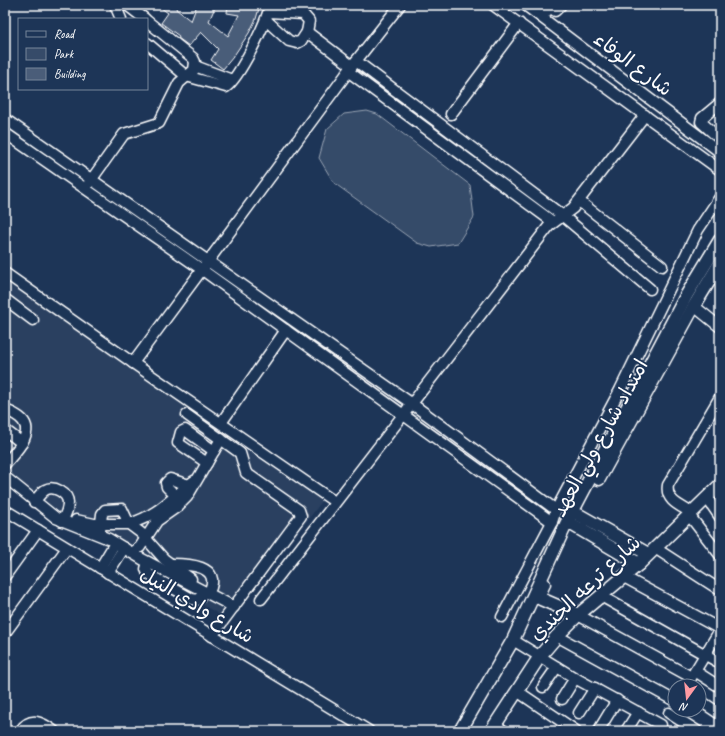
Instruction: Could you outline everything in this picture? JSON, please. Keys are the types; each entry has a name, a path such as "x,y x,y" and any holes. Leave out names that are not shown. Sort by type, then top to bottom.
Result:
{"main road":[{"name":"امتداد شارع ولي العهد","path":"573,521 686,296 720,240"},
{"name":"امتداد شارع ولي العهد","path":"573,521 694,306 720,263"},
{"name":"شارع ترعه الجندي","path":"497,729 517,691 540,656 557,636 578,615 639,564 720,485"},
{"path":"573,521 652,551"},
{"path":"573,521 639,564"},
{"name":"شارع ترعه الجندي","path":"460,731 513,640 573,521"},
{"path":"536,596 578,615"}],"street":[{"path":"116,5 121,18"},
{"path":"127,5 144,18"},
{"path":"133,364 201,269 352,66 400,5"},
{"path":"493,5 720,170"},
{"name":"شارع الوفاء","path":"525,5 720,152"},
{"path":"541,17 547,11 555,7"},
{"path":"268,12 303,14 309,21 307,32 297,43 289,41 268,12"},
{"path":"148,44 186,76 226,87 256,42 268,12"},
{"path":"85,188 124,134 159,123 175,90 186,76 194,70 195,66 193,58 148,22"},
{"path":"450,114 519,23"},
{"path":"307,32 352,66 403,111 553,222"},
{"path":"195,66 232,80"},
{"path":"352,66 411,103 563,216 650,289"},
{"path":"403,111 411,103"},
{"path":"720,103 702,118 701,122 720,139"},
{"path":"261,599 403,413 553,222 563,216 579,201 645,115"},
{"path":"5,119 411,403 556,510"},
{"path":"438,137 444,128"},
{"path":"5,133 201,269 403,413 552,522"},
{"path":"502,617 552,522 556,510 620,390 698,230 720,197"},
{"path":"579,201 662,266"},
{"path":"5,273 133,364 335,502"},
{"path":"5,299 33,320"},
{"path":"694,306 720,327"},
{"path":"221,423 286,330"},
{"path":"720,397 668,485 668,495 691,514 720,555"},
{"path":"5,411 12,412 26,424 26,434 22,443 5,464"},
{"path":"187,415 242,455 246,472 299,510 301,516 212,636"},
{"path":"5,430 22,443"},
{"path":"207,463 178,443 181,432 185,430 214,451"},
{"path":"100,529 129,524 152,515 179,499 193,488 221,440"},
{"path":"5,473 36,500"},
{"path":"5,477 64,518 84,522 100,529 123,548 234,607"},
{"path":"104,570 123,548 140,548 157,522 179,499 189,485 199,478"},
{"path":"179,499 167,487 166,483 168,480 172,479 189,485"},
{"path":"36,500 47,489 57,489 67,499 68,506 64,518"},
{"path":"707,498 720,517"},
{"path":"100,529 103,511 117,508 122,509 129,524 146,538 160,556 210,594"},
{"name":"شارع وادي النيل","path":"5,510 369,731"},
{"path":"6,571 38,530"},
{"path":"5,633 68,548"},
{"path":"652,551 720,590"},
{"path":"151,563 160,556"},
{"path":"171,564 191,564 205,570 212,579 210,594"},
{"path":"578,615 691,678 720,630 624,577"},
{"path":"601,596 720,663"},
{"path":"557,636 667,698"},
{"path":"513,640 575,678 638,712 659,728 667,716"},
{"path":"543,687 557,667"},
{"path":"562,699 575,678"},
{"path":"707,683 720,687"},
{"path":"579,713 594,688"},
{"path":"517,691 573,730"},
{"path":"600,728 617,700"},
{"path":"707,705 720,714"},
{"path":"626,731 638,712"},
{"path":"677,718 697,731"},
{"path":"20,731 28,722 33,721 39,722 54,731"}],"shaded area":[{"path":"5,280 323,500 230,621 5,486"}],"green space":[{"path":"367,111 377,114 470,185 474,217 458,243 431,247 417,243 334,183 319,158 327,129 344,114"}],"building":[{"path":"157,5 178,5 176,9 191,21 197,5 216,5 209,21 228,36 239,15 227,13 228,5 260,5 256,19 249,33 223,69 211,60 218,49 201,32 189,46 178,38 179,36 161,23 168,13"}]}
